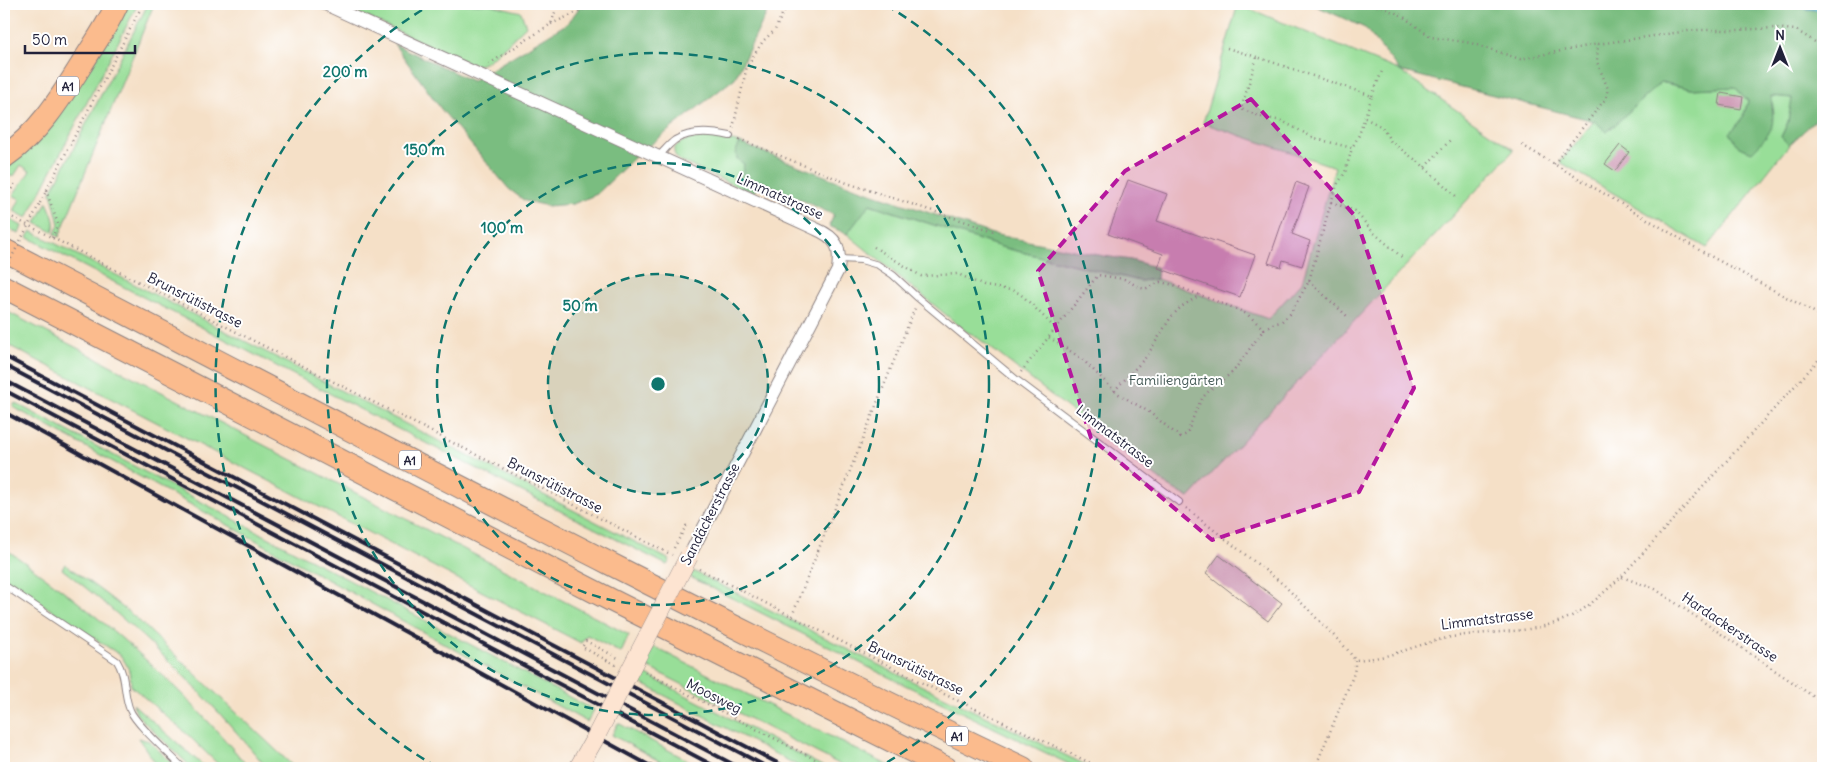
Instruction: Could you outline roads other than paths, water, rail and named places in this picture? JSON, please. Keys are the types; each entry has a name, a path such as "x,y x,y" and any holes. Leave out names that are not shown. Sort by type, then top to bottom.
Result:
{"highway":[{"name":"A1","path":"4,157 32,134 57,103 104,29 117,4"},
{"name":"A1","path":"4,250 643,580 890,704 1023,768"},
{"name":"A1","path":"4,287 611,600 946,768"}],"street":[{"name":"Limmatstrasse","path":"325,4 830,235 836,244 839,259"},
{"name":"Sandäckerstrasse","path":"578,768 688,561 838,270 839,259"}],"lane":[{"path":"658,157 674,140 691,134 708,133 730,136"},
{"name":"Limmatstrasse","path":"839,259 861,260 878,265 893,275 1016,379 1179,502"},
{"path":"4,585 117,661 122,669 128,703 135,719 184,768"}],"water":[{"path":"1772,4 1823,4 1823,11"}],"railway":[{"path":"4,356 787,768"},
{"path":"4,365 769,768"},
{"path":"4,380 740,768"},
{"path":"4,390 718,768"},
{"path":"4,412 654,768"}],"park label":[{"name":"Familiengärten","path":"1176,380"}]}
